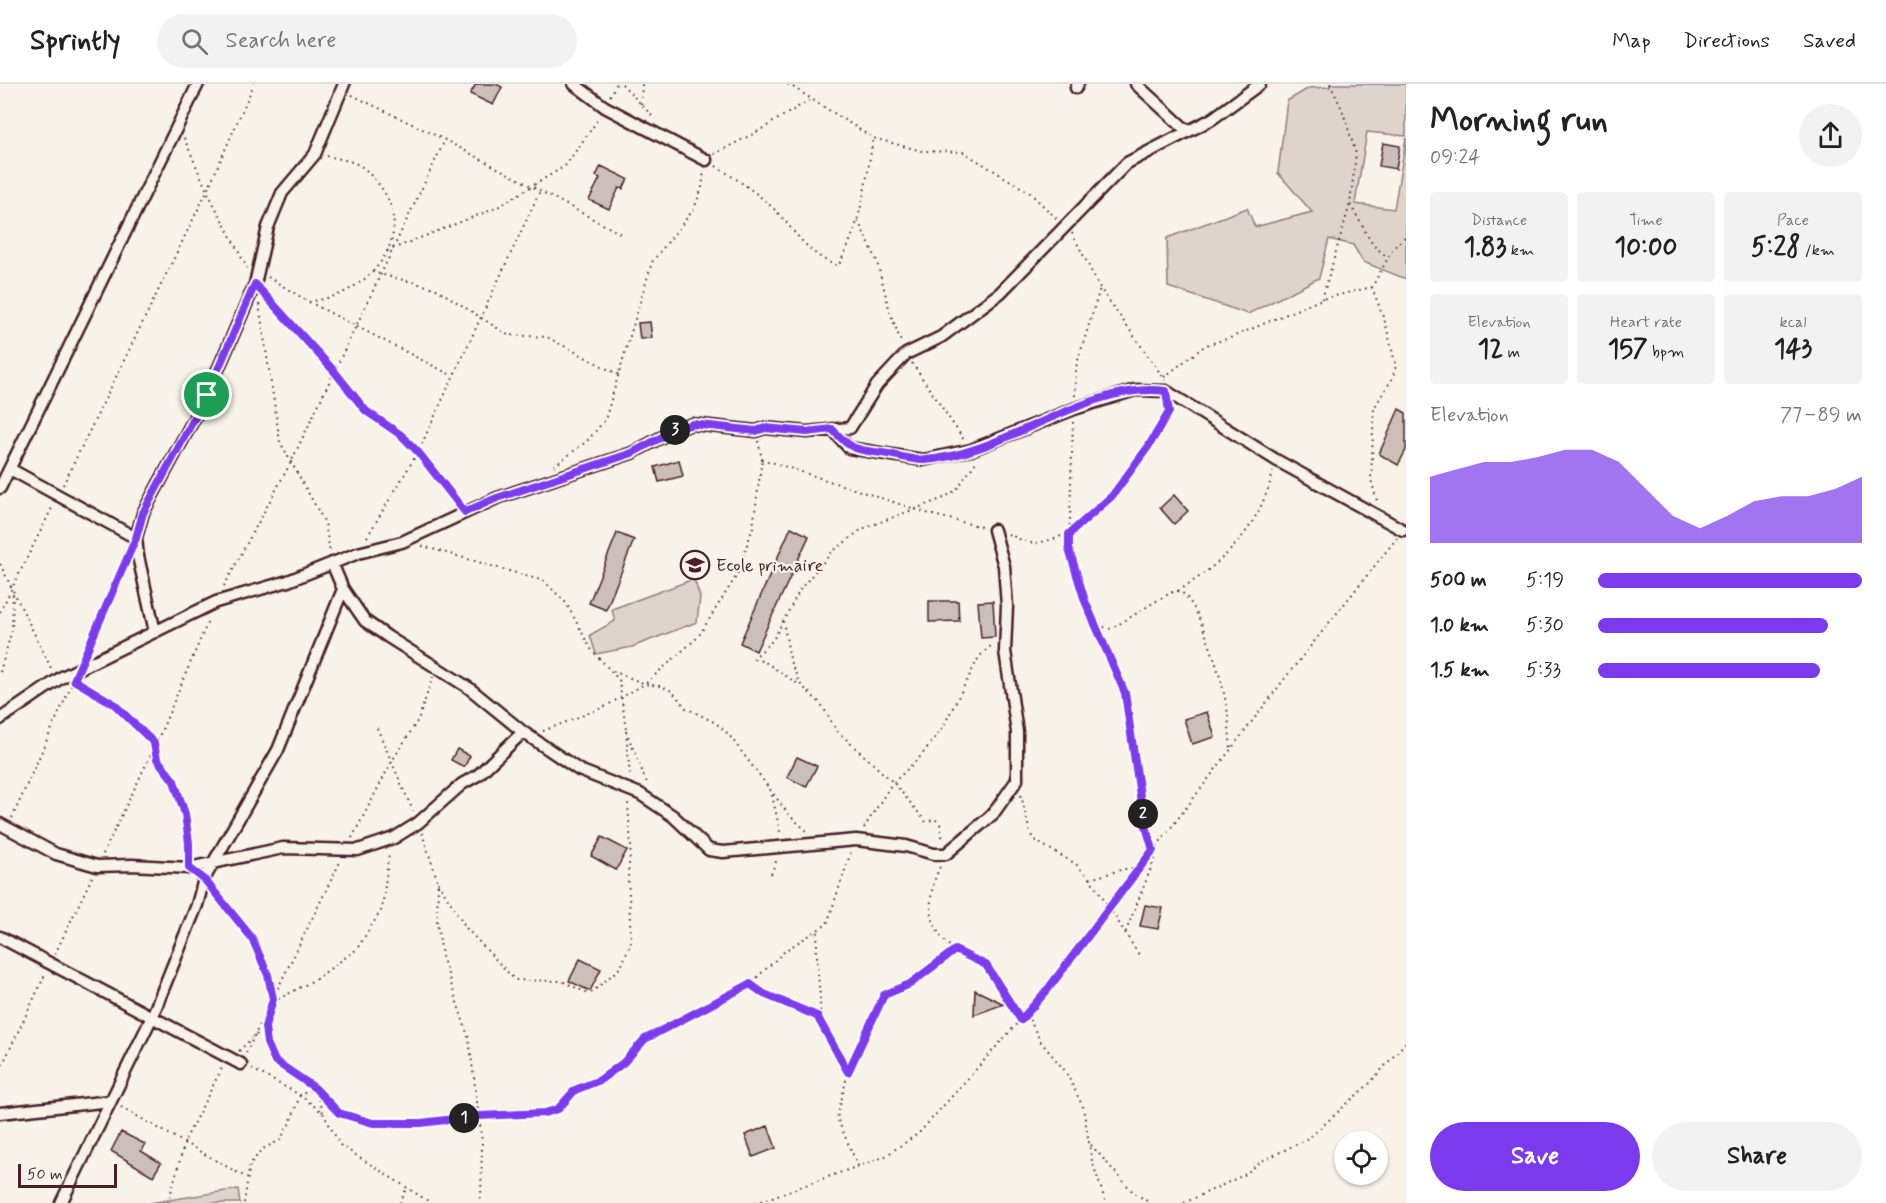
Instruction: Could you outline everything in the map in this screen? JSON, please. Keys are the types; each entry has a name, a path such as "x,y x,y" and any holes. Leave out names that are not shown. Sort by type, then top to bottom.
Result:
{"street":[{"path":"0,488 198,84"},
{"path":"574,84 605,107 706,160"},
{"path":"1136,84 1186,130"},
{"path":"0,719 62,677 216,602 288,581 358,553 402,542 497,498 632,453 675,430 692,424 756,431 765,428 807,432 850,428 877,385 906,354 941,336 1000,293 1127,163 1212,118 1260,84"},
{"path":"155,632 136,538 143,513 207,395 255,284 268,227 282,194 315,154 343,87"},
{"path":"832,429 849,448 923,460 989,444 1074,409 1135,390 1166,391 1276,460 1403,530"},
{"path":"10,469 59,493 136,538"},
{"path":"332,563 343,589 366,621 436,669 469,688 523,732 579,770 659,805 694,833 709,850 723,852 783,845 822,844 833,840 856,840 906,846 934,854 946,854 993,814 1017,780 1017,732 1004,636 1006,606 1004,566 994,530"},
{"path":"61,1203 153,1017 197,905 204,879 279,750 343,589"},
{"path":"3,827 56,854 97,866 189,868 283,848 358,850 394,838 418,822 462,784 478,775 523,732"},
{"path":"0,937 236,1061"},
{"path":"0,1113 111,1101"}],"path":[{"path":"0,612 207,191 254,84"},
{"path":"387,251 496,208 565,166 605,107 616,84"},
{"path":"622,84 657,120"},
{"path":"641,104 642,84"},
{"path":"762,459 917,510 994,530 1032,543 1069,534 1112,496 1148,447 1169,412 1165,377 1100,288 1073,234 1029,192 963,152 922,151 873,138 788,84"},
{"path":"1322,300 1350,204 1356,154 1342,109 1330,84"},
{"path":"343,87 623,235"},
{"path":"549,470 587,441 605,420 652,262 694,209 702,188 706,160 724,146 755,133 813,98"},
{"path":"179,124 207,191 255,284 334,371 366,411 401,435 418,452 465,512"},
{"path":"706,160 750,188 774,209 819,259 838,266 848,249 862,210 873,138"},
{"path":"309,302 348,291 372,272 383,260 396,230 392,207 382,188 363,167 315,154"},
{"path":"358,553 418,452 540,191"},
{"path":"1350,204 1373,245 1388,258"},
{"path":"1146,389 1206,345 1230,338 1322,300 1372,287 1388,258 1405,238"},
{"path":"258,270 309,302 454,376"},
{"path":"372,272 435,288 480,319 508,334 547,338 619,375"},
{"path":"255,284 280,442 325,523 332,563"},
{"path":"1372,287 1385,322 1396,366 1392,379 1374,408 1372,420 1372,487 1385,520"},
{"path":"1100,288 1076,367 1069,549 1085,601 1125,693 1143,816 1155,858 1125,934"},
{"path":"523,732 538,733 623,697 645,684 698,637 737,575 753,527 762,459 756,431"},
{"path":"989,444 957,489 917,510 850,536 832,552 801,588 773,640 753,659 765,662 801,685 821,704 837,731 894,783 926,822 935,819 940,824 946,854 932,882 932,916 935,929 955,950 986,965 1021,1020"},
{"path":"1096,624 1108,629 1118,626 1209,571 1239,543 1266,500 1276,460"},
{"path":"755,1203 884,1157 919,1132 1048,989 1138,869 1403,530"},
{"path":"377,728 418,822 438,882 467,929 515,980 562,981 591,993 621,967 631,942 629,790 623,697 619,680 591,649 566,603 544,581 402,542"},
{"path":"78,669 127,560"},
{"path":"0,564 13,587 47,663 56,675 62,677"},
{"path":"0,672 12,630 13,587"},
{"path":"1178,591 1184,594 1198,618 1215,658 1226,699 1231,749"},
{"path":"783,621 790,664 801,685"},
{"path":"204,879 252,938 268,975 273,1000 265,1027 267,1043 275,1061 315,1088 339,1113 373,1123 421,1123 479,1116 545,1113 558,1109 575,1090 600,1080 623,1063 645,1039 750,984 786,950 818,932 827,924 856,840 894,783 921,756 943,727 979,657 1004,636"},
{"path":"168,1203 184,1143 220,1072 236,1061 254,1036 345,851 392,761 418,720 436,669"},
{"path":"610,670 645,684 660,686 672,691 686,708 716,723 729,735 790,816 822,844"},
{"path":"3,827 74,680 114,704 154,743 157,759 174,781 185,814 189,843 189,868"},
{"path":"626,731 648,785"},
{"path":"1017,780 1030,833 1034,840 1076,864 1090,879 1141,958"},
{"path":"771,792 783,845 771,874"},
{"path":"273,1000 316,979 357,949 382,909 386,864 394,838"},
{"path":"1090,879 1124,868 1138,869"},
{"path":"438,882 437,921 442,956 469,1039 482,1141 481,1203"},
{"path":"818,932 817,982 821,1004 820,1022"},
{"path":"858,1166 837,1118 848,1072 884,995 910,984 955,950"},
{"path":"750,984 764,994 817,1016 848,1072"},
{"path":"1024,1009 1041,1042 1066,1072 1083,1107 1092,1161 1106,1203"},
{"path":"236,1061 254,1036 265,1027"},
{"path":"1184,1203 1244,1175 1262,1161 1309,1138 1369,1084 1406,1042"},
{"path":"236,1061 300,1095 323,1113"},
{"path":"244,1203 250,1164 263,1149 280,1140 291,1121 300,1095 315,1088"},
{"path":"315,1088 323,1113 340,1145 431,1203"},
{"path":"111,1101 248,1178"},
{"path":"1091,1145 1133,1192 1150,1203"},
{"path":"400,1203 406,1187"}],"shaded area":[{"path":"1330,84 1406,84 1406,136 1367,132 1355,204 1394,209 1406,138 1406,279 1363,262 1353,245 1329,239 1319,278 1248,314 1168,287 1167,238 1247,208 1255,227 1312,212 1278,173 1287,101 1309,88 1330,87"},
{"path":"694,579 700,597 697,622 632,647 596,654 590,635 615,621 612,609"},
{"path":"238,1189 240,1203 150,1203"}],"building":[{"path":"476,84 496,84 502,87 493,105 470,94"},
{"path":"1383,143 1400,146 1396,169 1379,166"},
{"path":"601,166 628,179 623,189 619,188 609,209 589,200 600,178 596,176"},
{"path":"650,322 652,338 640,339 638,323"},
{"path":"1399,409 1406,413 1406,450 1398,465 1379,454"},
{"path":"679,460 683,476 659,482 655,467"},
{"path":"1174,495 1188,511 1174,524 1160,508"},
{"path":"791,527 809,536 756,651 740,643"},
{"path":"617,533 634,540 606,610 589,603"},
{"path":"929,601 958,601 959,621 929,622"},
{"path":"993,601 995,637 981,638 978,602"},
{"path":"1207,712 1215,737 1192,744 1184,719"},
{"path":"457,749 470,756 464,767 451,760"},
{"path":"797,757 817,766 806,787 787,777"},
{"path":"602,837 627,850 616,870 591,856"},
{"path":"1145,905 1163,908 1158,929 1140,926"},
{"path":"580,959 601,969 590,991 569,981"},
{"path":"975,990 1004,1004 974,1015"},
{"path":"768,1126 776,1148 753,1157 745,1135"},
{"path":"121,1132 145,1144 141,1151 161,1163 153,1176 111,1151"}],"place":[{"name":"Ecole primaire","path":"695,565"}],"route":[{"path":"255,284 334,371 366,411 401,435 418,452 465,512 497,498 632,453 675,430 692,424 756,431 765,428 807,432 832,429 849,448 923,460 989,444 1074,409 1135,390 1166,391 1169,412 1148,447 1112,496 1069,534 1069,549 1085,601 1103,637 1125,693 1143,816 1153,850 1048,989 1021,1020 986,965 955,950 910,984 884,995 848,1072 829,1042 817,1016 764,994 750,984 645,1039 623,1063 600,1080 575,1090 558,1109 545,1113 479,1116 396,1124 373,1123 339,1113 315,1088 275,1061 267,1043 265,1027 273,1002 273,991 268,975 252,938 204,879 189,868 189,843 185,814 174,781 157,759 154,743 114,704 74,680 136,538 143,513 207,395 255,284"}]}
